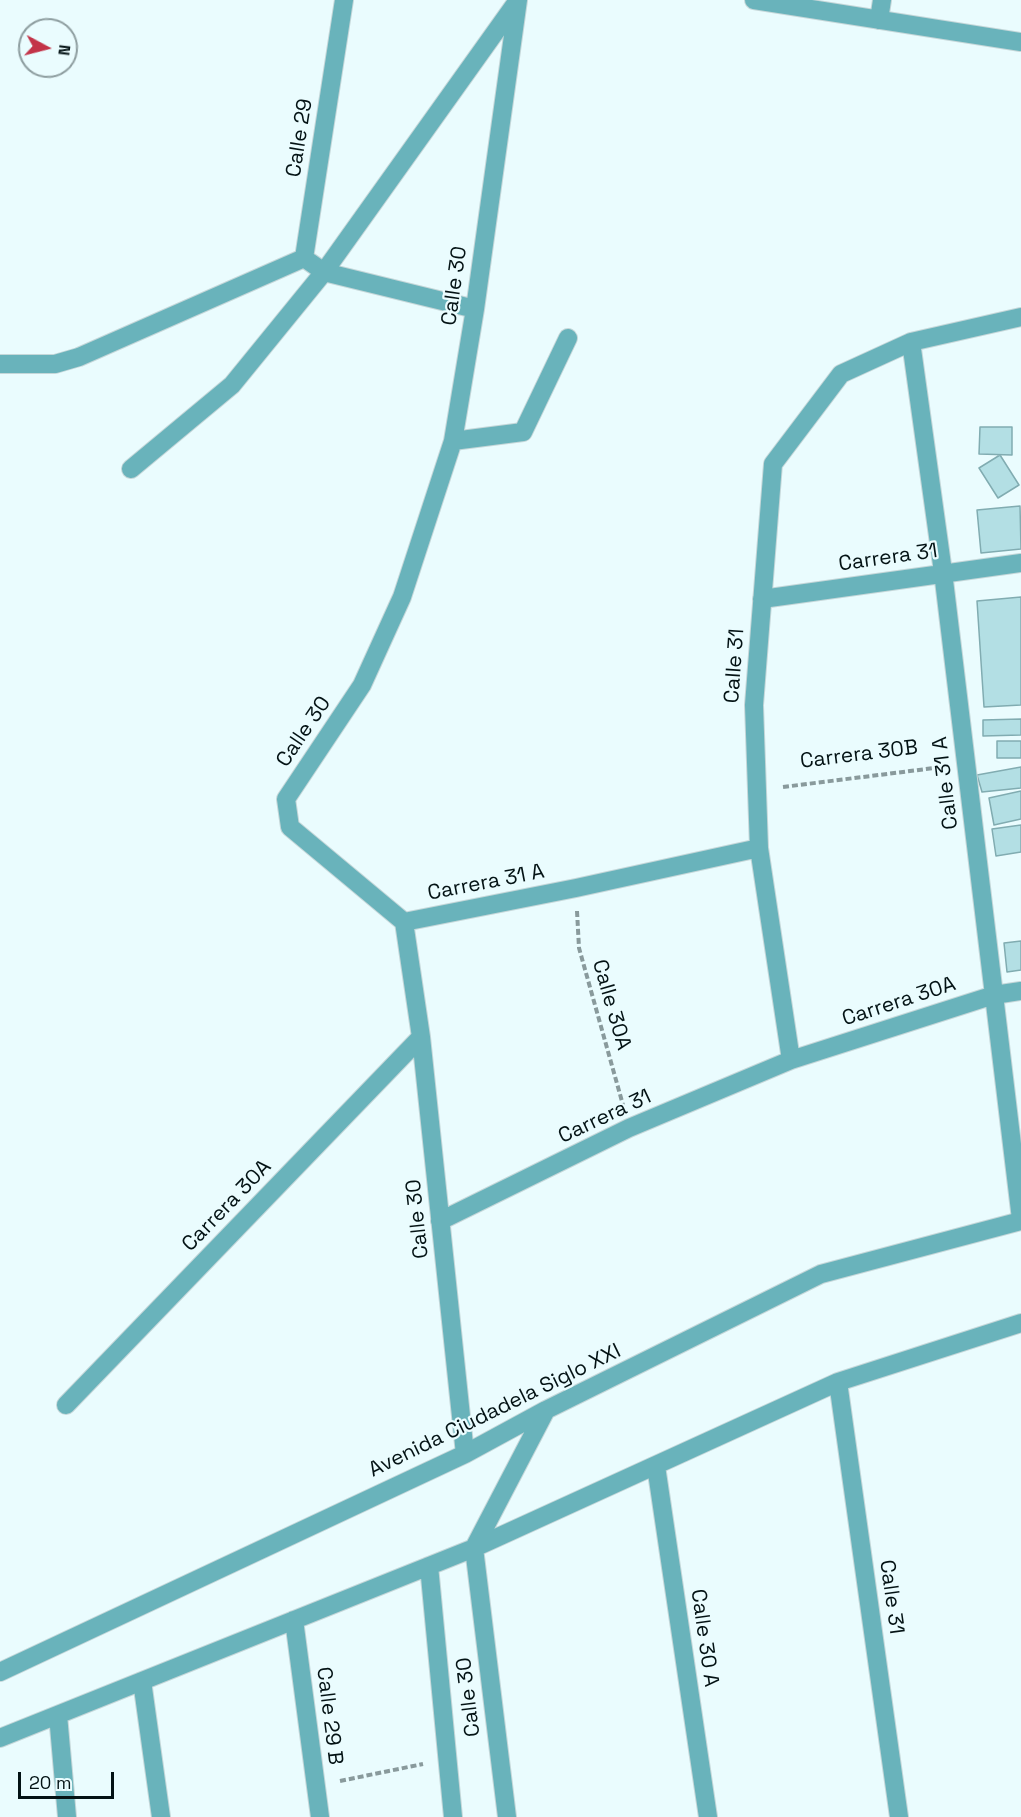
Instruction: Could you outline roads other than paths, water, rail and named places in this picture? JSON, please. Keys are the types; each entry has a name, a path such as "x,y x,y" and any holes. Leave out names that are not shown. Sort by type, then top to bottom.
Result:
{"street":[{"name":"Calle 29","path":"304,258 344,0"},
{"path":"131,469 232,385 324,272 518,0"},
{"name":"Calle 30","path":"465,1454 421,1037 404,922 290,827 286,799 362,685 402,597 453,441 475,309 518,0"},
{"path":"754,0 1021,42"},
{"path":"879,20 882,0"},
{"path":"0,364 55,364 79,357 304,258 324,272 475,309"},
{"name":"Calle 31","path":"791,1060 759,848 754,705 772,464 841,374 911,342 1021,317"},
{"path":"453,441 522,432 568,338"},
{"name":"Calle 31 A","path":"911,342 943,572 1021,1220"},
{"name":"Carrera 31","path":"762,599 943,572 1021,563"},
{"name":"Carrera 31 A","path":"404,922 576,888 759,848"},
{"name":"Carrera 30A","path":"791,1060 994,995 1021,991"},
{"name":"Carrera 30A","path":"66,1405 421,1037"},
{"name":"Carrera 31","path":"441,1221 629,1128 791,1060"},
{"name":"Avenida Ciudadela Siglo XXI","path":"0,1672 465,1454 546,1410 821,1274 1021,1220"},
{"path":"0,1738 474,1548 838,1382 1021,1323"},
{"name":"Calle 31","path":"838,1382 899,1817"},
{"path":"474,1548 546,1410"},
{"name":"Calle 30 A","path":"656,1466 708,1817"},
{"name":"Calle 30","path":"474,1548 507,1817"},
{"path":"429,1566 453,1817"},
{"name":"Calle 29 B","path":"294,1620 320,1817"},
{"path":"142,1681 161,1817"},
{"path":"58,1715 67,1817"}]}
